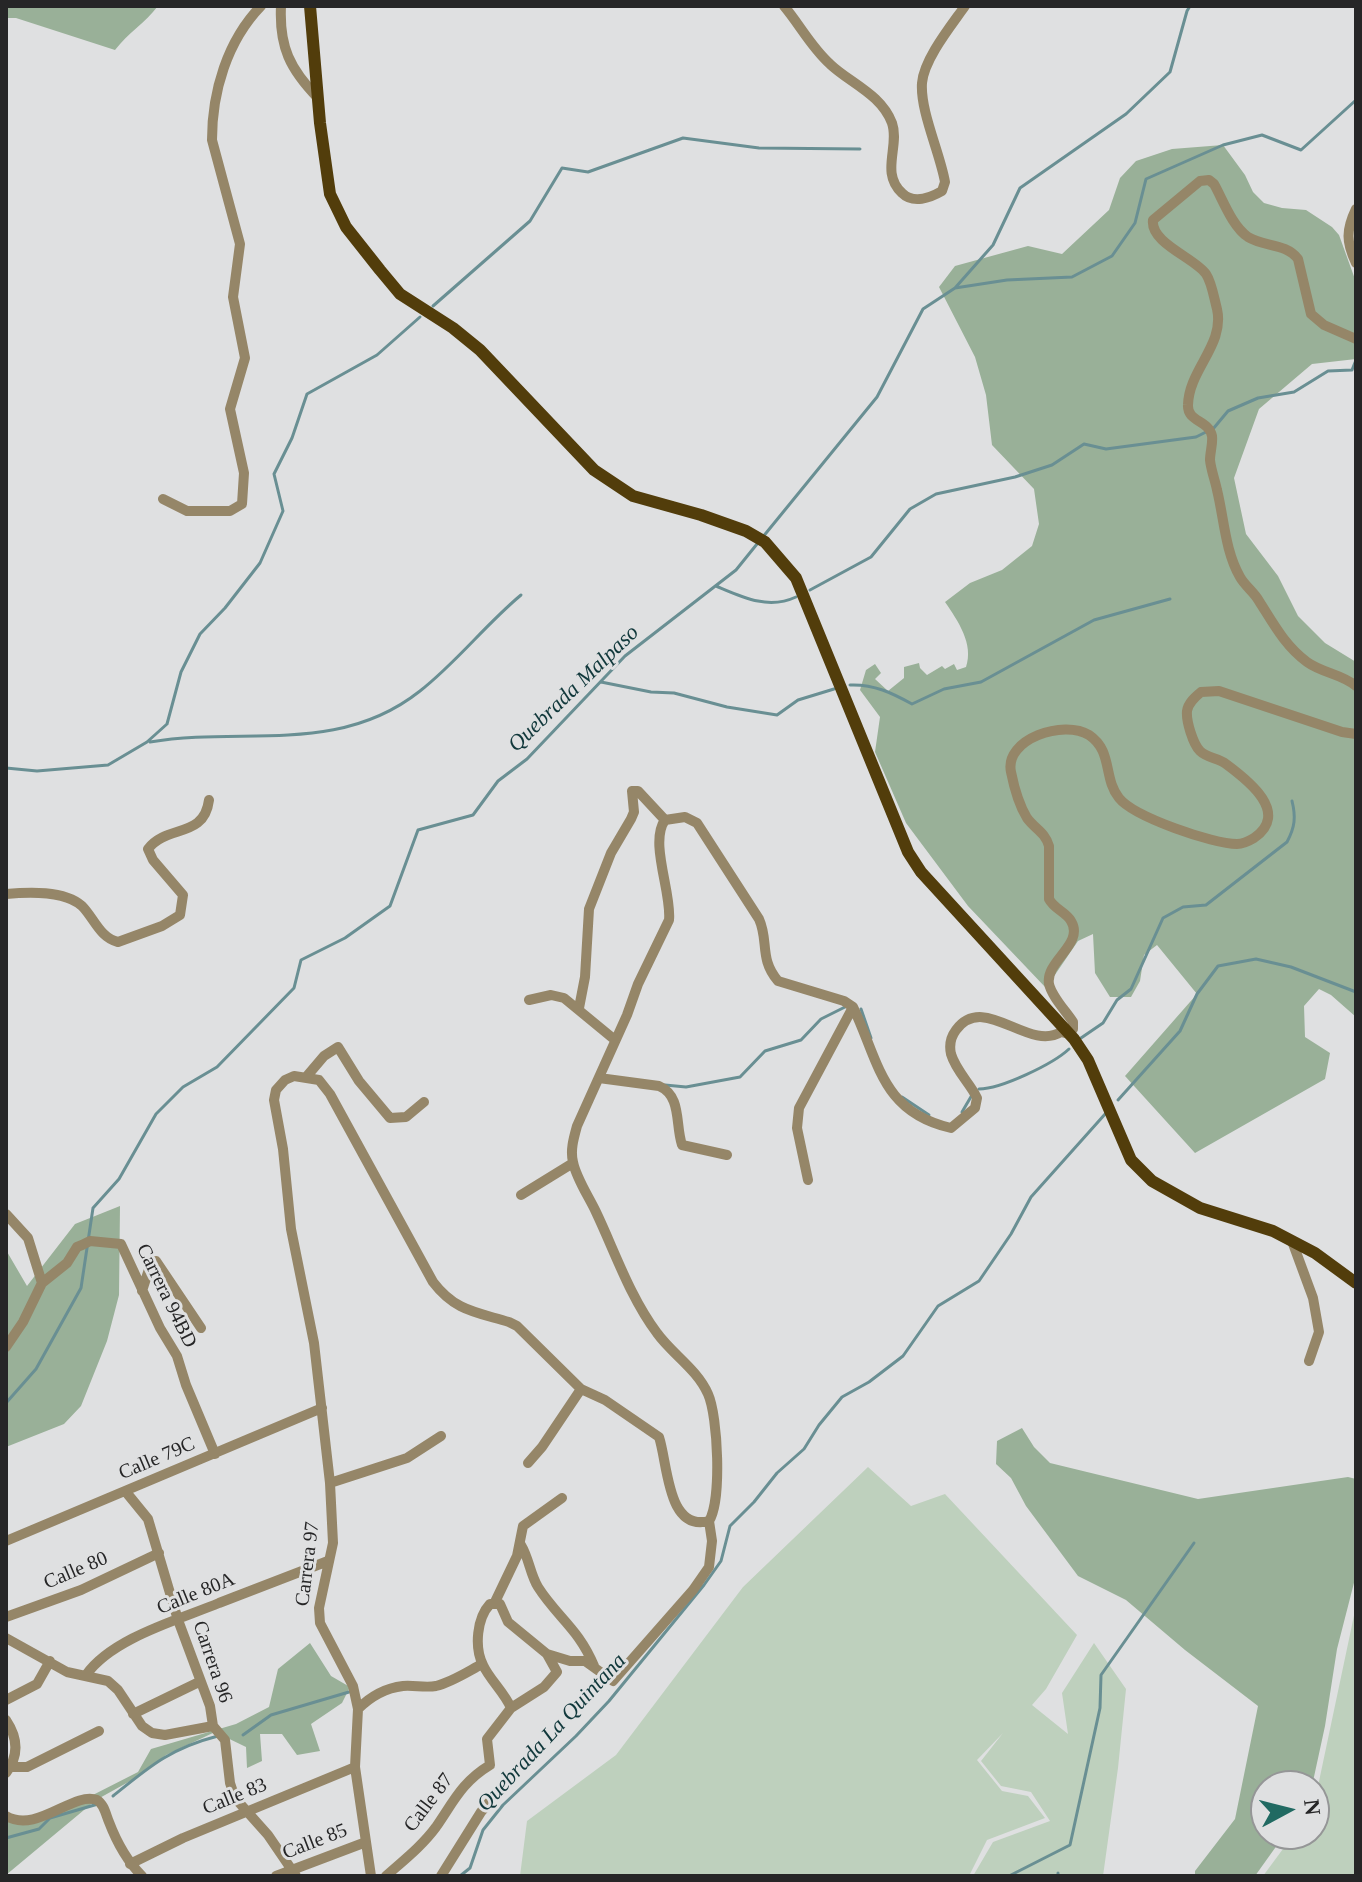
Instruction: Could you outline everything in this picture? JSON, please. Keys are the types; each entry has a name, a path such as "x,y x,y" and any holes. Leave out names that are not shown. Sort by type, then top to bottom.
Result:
{"main road":[{"path":"310,6 327,179 336,209 346,227 400,294 453,328 480,350 577,455 618,488 654,503 723,523 760,540 796,578 908,852 921,872 1069,1034 1088,1060 1123,1144 1142,1172 1183,1200 1292,1241 1356,1283"}],"street":[{"path":"163,499 187,511 230,511 242,504 245,491 230,409 245,358 233,297 240,244 212,130 214,102 224,70 243,27 261,6"},
{"path":"281,6 282,40 289,61 298,78 318,98"},
{"path":"784,6 812,46 882,106 892,123 895,144 890,167 892,180 901,192 922,199 942,191 945,182 923,95 924,75 939,44 965,6"},
{"path":"1356,339 1324,325 1311,314 1298,259 1293,252 1257,242 1244,234 1209,180 1200,181 1153,220 1152,226 1176,253 1206,274 1217,312 1219,326 1214,342 1190,385 1188,408 1190,415 1211,431 1210,462 1236,569 1271,623 1309,663 1356,686"},
{"path":"1356,209 1347,231 1356,263"},
{"path":"495,1602 503,1608 508,1622 521,1635 547,1654 570,1661 585,1661 614,1680 693,1590 711,1561 709,1521 714,1514 715,1426 708,1394 697,1376 656,1333 623,1273 573,1163 572,1143 577,1126 669,920 670,908 660,845 660,828 665,820 685,817 697,823 759,919 765,958 778,981 844,1001 853,1007 878,1072 887,1087 926,1120 951,1128 975,1108 977,1098 950,1051 953,1034 963,1021 978,1016 1040,1037 1052,1037 1061,1032 1069,1034 1073,1029 1073,1022 1049,988 1049,975 1069,947 1074,927 1071,920 1049,899 1049,846 1047,838 1032,824 1021,806 1011,772 1014,753 1045,732 1074,728 1088,734 1106,754 1111,782 1121,801 1180,830 1237,844 1256,837 1267,826 1269,809 1265,800 1226,764 1208,757 1197,748 1187,716 1192,699 1201,692 1219,691 1356,734"},
{"path":"579,1008 585,977 589,909 611,853 634,812 632,791 638,791 665,820"},
{"path":"6,894 62,896 75,901 112,941 125,941 162,926 180,915 183,895 153,860 148,849 159,838 203,819 209,800"},
{"path":"529,1000 559,996 579,1008 615,1040"},
{"path":"808,1180 797,1128 799,1108 853,1007"},
{"path":"424,1102 406,1117 390,1118 359,1081 338,1047 324,1056 307,1076 319,1080 330,1094 443,1295 457,1306 517,1326 581,1389 605,1400 659,1437 672,1496 678,1509 690,1521 709,1521"},
{"name":"Carrera 97","path":"307,1076 285,1080 276,1090 274,1100 283,1149 291,1229 314,1343 330,1483 333,1543 319,1608 320,1623 353,1686 358,1709 355,1767 371,1876"},
{"path":"599,1078 667,1089 675,1103 682,1145 727,1155"},
{"path":"521,1195 573,1163"},
{"path":"6,1214 28,1238 42,1283 23,1322 6,1347"},
{"name":"Carrera 94BD","path":"42,1283 67,1263 77,1247 90,1241 116,1241 124,1250 177,1356 215,1454"},
{"path":"1292,1241 1313,1298 1319,1332 1314,1361"},
{"path":"142,1291 151,1263 158,1262 201,1328"},
{"path":"528,1463 581,1389"},
{"name":"Calle 79C","path":"6,1541 322,1408"},
{"path":"330,1483 407,1458 441,1436"},
{"name":"Carrera 96","path":"126,1492 148,1519 178,1620 210,1706 213,1726 225,1740 235,1798 294,1872"},
{"path":"547,1654 557,1672 544,1687 511,1708 482,1664 480,1620 484,1610 495,1602 514,1565 521,1545 521,1531 527,1521 562,1498"},
{"path":"521,1545 538,1587 578,1634 595,1668"},
{"name":"Calle 80","path":"6,1617 81,1590 159,1553"},
{"name":"Calle 80A","path":"86,1675 95,1662 121,1645 328,1561"},
{"path":"6,1638 67,1672 98,1677 113,1685 142,1726 152,1733 165,1735 213,1726"},
{"path":"6,1700 37,1684 50,1661"},
{"path":"358,1709 380,1693 404,1686 430,1687 441,1684 482,1664"},
{"path":"133,1714 199,1682"},
{"name":"Calle 87","path":"386,1876 408,1859 436,1828 473,1775 490,1765 487,1739 511,1708"},
{"path":"6,1720 15,1740 16,1754 8,1770"},
{"path":"8,1770 27,1767 99,1731"},
{"name":"Calle 83","path":"130,1864 183,1838 355,1767"},
{"path":"441,1876 481,1812 496,1794"},
{"path":"6,1816 25,1822 86,1799 97,1801 103,1806 115,1839 130,1864 142,1876"},
{"name":"Calle 85","path":"276,1876 294,1872 366,1842"}],"green space":[{"path":"6,6 158,6 115,50 16,18 6,18"},
{"path":"1223,145 1245,175 1253,192 1264,203 1306,210 1332,227 1339,235 1356,282 1356,359 1312,364 1259,409 1234,478 1246,534 1278,576 1298,616 1325,643 1356,662 1356,1017 1331,995 1319,989 1304,1006 1305,1037 1330,1053 1325,1079 1195,1153 1125,1076 1197,994 1157,945 1144,955 1140,981 1131,997 1110,997 1095,973 1093,934 1078,941 1046,988 968,906 906,823 875,752 880,717 860,690 866,670 875,664 881,673 875,679 888,691 904,678 904,667 919,663 927,675 942,666 945,669 954,664 957,670 966,667 966,641 945,602 970,583 1002,570 1032,546 1039,524 1034,489 992,445 986,395 975,357 939,287 955,266 1028,246 1062,254 1109,210 1120,178 1136,161 1172,149"},
{"path":"120,1206 119,1295 107,1341 81,1406 64,1424 6,1447 6,1250 27,1286 75,1224"},
{"path":"1022,1428 1034,1447 1050,1463 1198,1499 1348,1477 1356,1479 1356,1575 1337,1649 1315,1770 1250,1770 1250,1850 1274,1850 1255,1876 1195,1876 1195,1871 1235,1819 1258,1706 1126,1600 1078,1576 1026,1506 1011,1478 996,1464 997,1441"},
{"path":"868,1467 911,1506 945,1494 1077,1635 1046,1689 1032,1705 1068,1734 1062,1693 1094,1643 1126,1689 1103,1876 973,1876 993,1842 1050,1821 1031,1792 1001,1786 981,1761 1003,1733 977,1760 1002,1791 1028,1796 1045,1818 987,1840 969,1876 520,1876 527,1821 616,1755 743,1587"},
{"path":"1356,1606 1356,1876 1263,1876 1282,1850 1330,1850 1330,1770 1321,1770"},
{"path":"310,1643 331,1676 350,1687 342,1703 311,1724 320,1751 297,1755 282,1734 260,1734 262,1761 247,1768 246,1747 215,1732 166,1755 141,1775 96,1800 6,1875 6,1822 26,1822 85,1799 138,1772 151,1749 236,1724 269,1707 278,1669"}],"waterway":[{"path":"955,288 993,245 1020,188 1126,114 1170,72 1190,6"},
{"name":"Quebrada Malpaso","path":"762,538 877,397 923,309 955,288 1007,280 1072,277 1112,256 1135,223 1146,179 1223,145 1262,135 1301,150 1356,100"},
{"path":"433,306 530,221 562,168 588,172 683,138 759,148 860,149"},
{"path":"6,768 37,771 108,765 147,742 167,724 181,672 200,634 260,563 283,511 274,474 292,438 307,394 377,355 420,317"},
{"path":"1213,429 1228,411 1258,398 1294,392 1328,371 1352,370 1356,360"},
{"path":"810,590 871,557 910,509 936,494 1015,477 1052,465 1084,444 1106,449 1196,437 1208,431"},
{"name":"Quebrada Malpaso","path":"6,1403 36,1369 81,1288 93,1208 119,1179 156,1114 183,1087 217,1067 294,988 301,960 345,938 390,906 418,830 473,815 498,781 527,759 625,656 736,570 757,544"},
{"path":"716,586 745,598 765,602 796,597"},
{"path":"150,742 323,731 356,724 389,711 420,691 521,595"},
{"path":"850,685 882,690 912,704 944,689 981,682 1094,620 1170,599"},
{"path":"601,682 651,692 674,693 727,707 777,715 798,700 834,689"},
{"path":"1081,1038 1103,1023 1117,1000 1131,989 1163,918 1183,907 1206,905 1287,842 1294,822 1292,801"},
{"name":"Quebrada La Quintana","path":"1118,1100 1180,1031 1197,994 1218,966 1256,959 1291,967 1356,992"},
{"path":"665,1085 686,1087 740,1077 765,1051 801,1040 821,1019 847,1006"},
{"path":"861,1009 871,1038"},
{"path":"979,1089 1026,1075 1069,1049"},
{"path":"962,1112 972,1095"},
{"path":"902,1097 929,1115"},
{"name":"Quebrada La Quintana","path":"460,1876 470,1868 483,1830 503,1805 609,1701 704,1585 721,1561 730,1526 777,1473 804,1449 842,1397 869,1382 903,1356 938,1306 979,1281 1011,1234 1031,1197 1106,1113"},
{"path":"1009,1876 1070,1845 1100,1708 1101,1675 1194,1543"},
{"path":"243,1735 271,1715 349,1692"},
{"path":"113,1796 162,1759 187,1746 218,1736"},
{"path":"6,1838 39,1829 50,1818 98,1804"}]}
